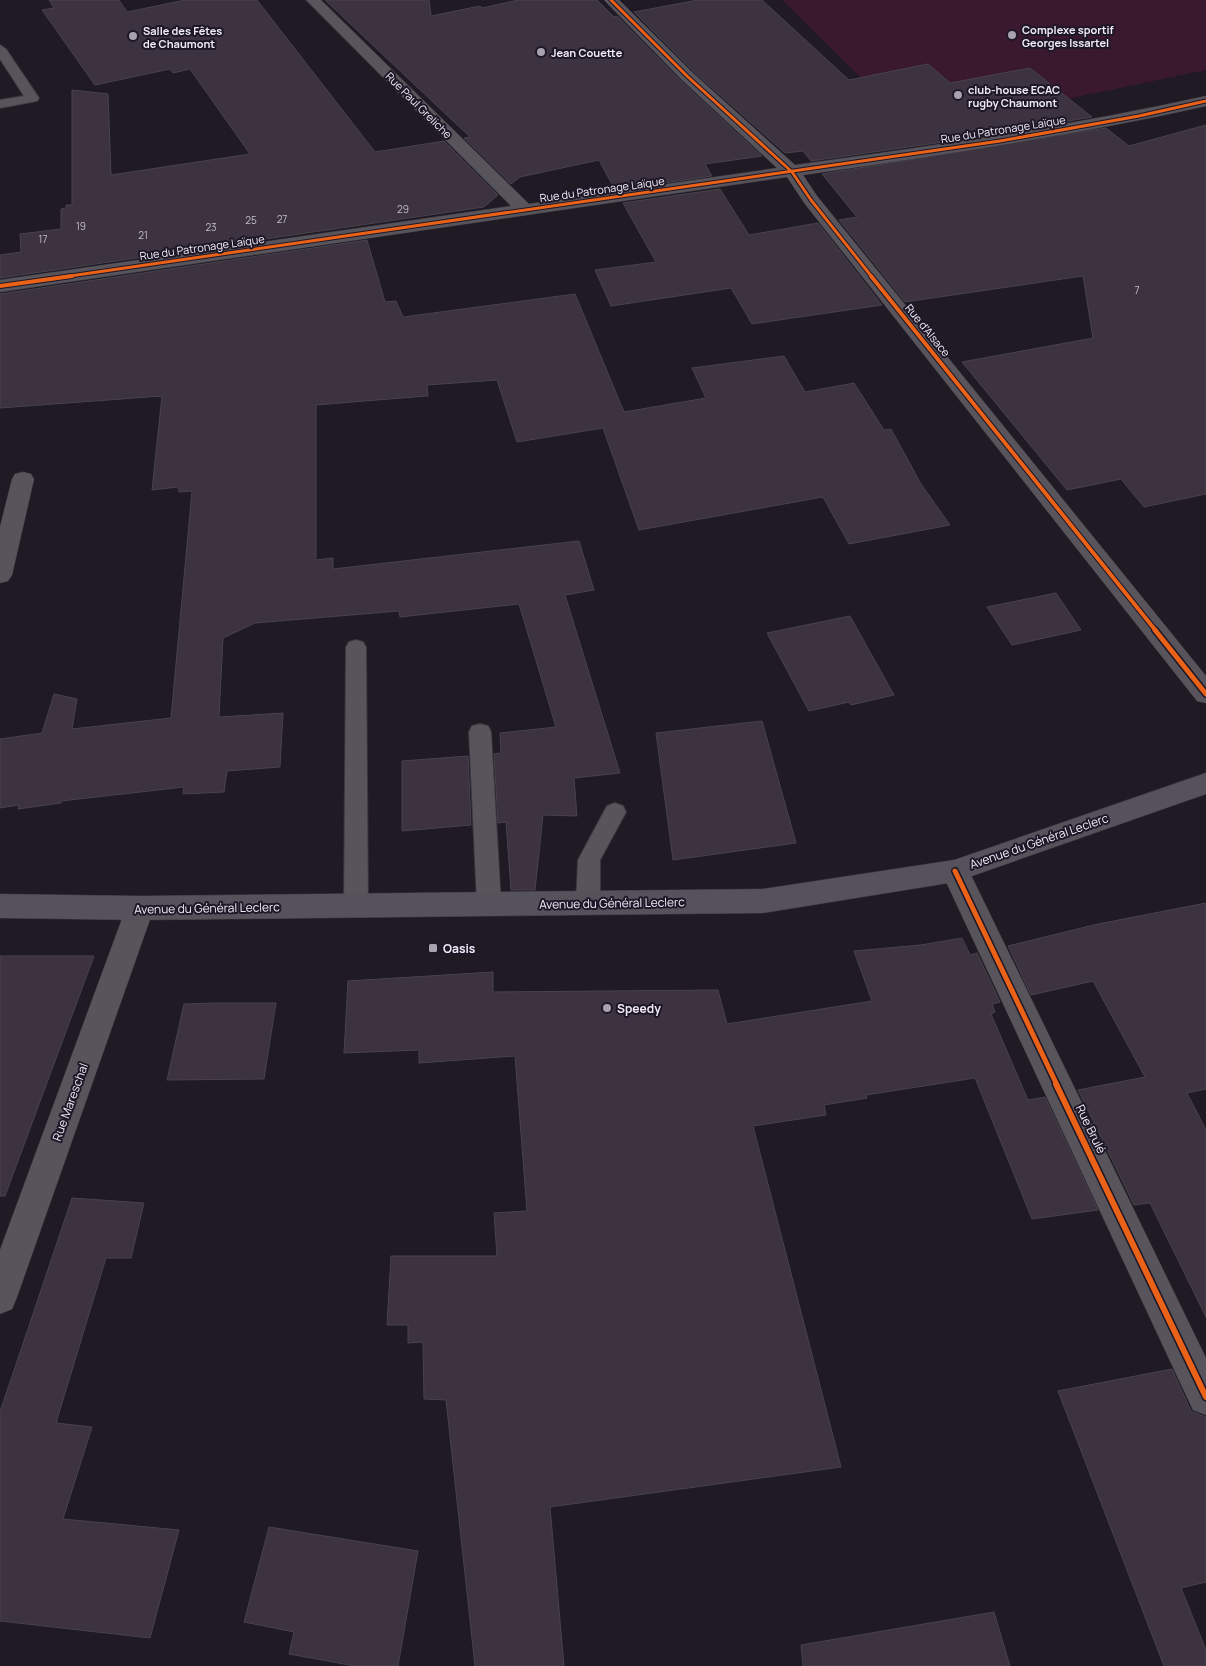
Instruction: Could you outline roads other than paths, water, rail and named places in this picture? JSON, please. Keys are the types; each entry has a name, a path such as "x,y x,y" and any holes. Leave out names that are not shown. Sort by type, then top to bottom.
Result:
{"main road":[{"name":"Avenue du Général Leclerc","path":"0,906 140,908 763,901 955,871 1206,783"}],"street":[{"name":"Rue Paul Greliche","path":"312,0 525,210"},
{"name":"Rue d'Alsace","path":"611,0 687,76 792,172 811,200 1206,694"},
{"name":"Rue du Patronage Laïque","path":"0,286 1000,141 1139,116 1206,101"},
{"path":"0,575 22,480"},
{"name":"Rue Brulé","path":"955,871 1206,1397"},
{"name":"Rue Mareschal","path":"0,1297 140,908"}],"lane":[{"path":"0,49 32,98 0,104"},
{"path":"356,647 356,906"},
{"path":"480,732 490,904"},
{"path":"588,903 589,860 615,812"}],"place":[{"name":"Complexe sportif Georges Issartel","path":"1012,35"},
{"name":"Salle des Fêtes de Chaumont","path":"133,36"},
{"name":"Jean Couette","path":"541,52"},
{"name":"club-house ECAC rugby Chaumont","path":"958,95"},
{"name":"Oasis","path":"433,948"},
{"name":"Speedy","path":"607,1008"}]}
